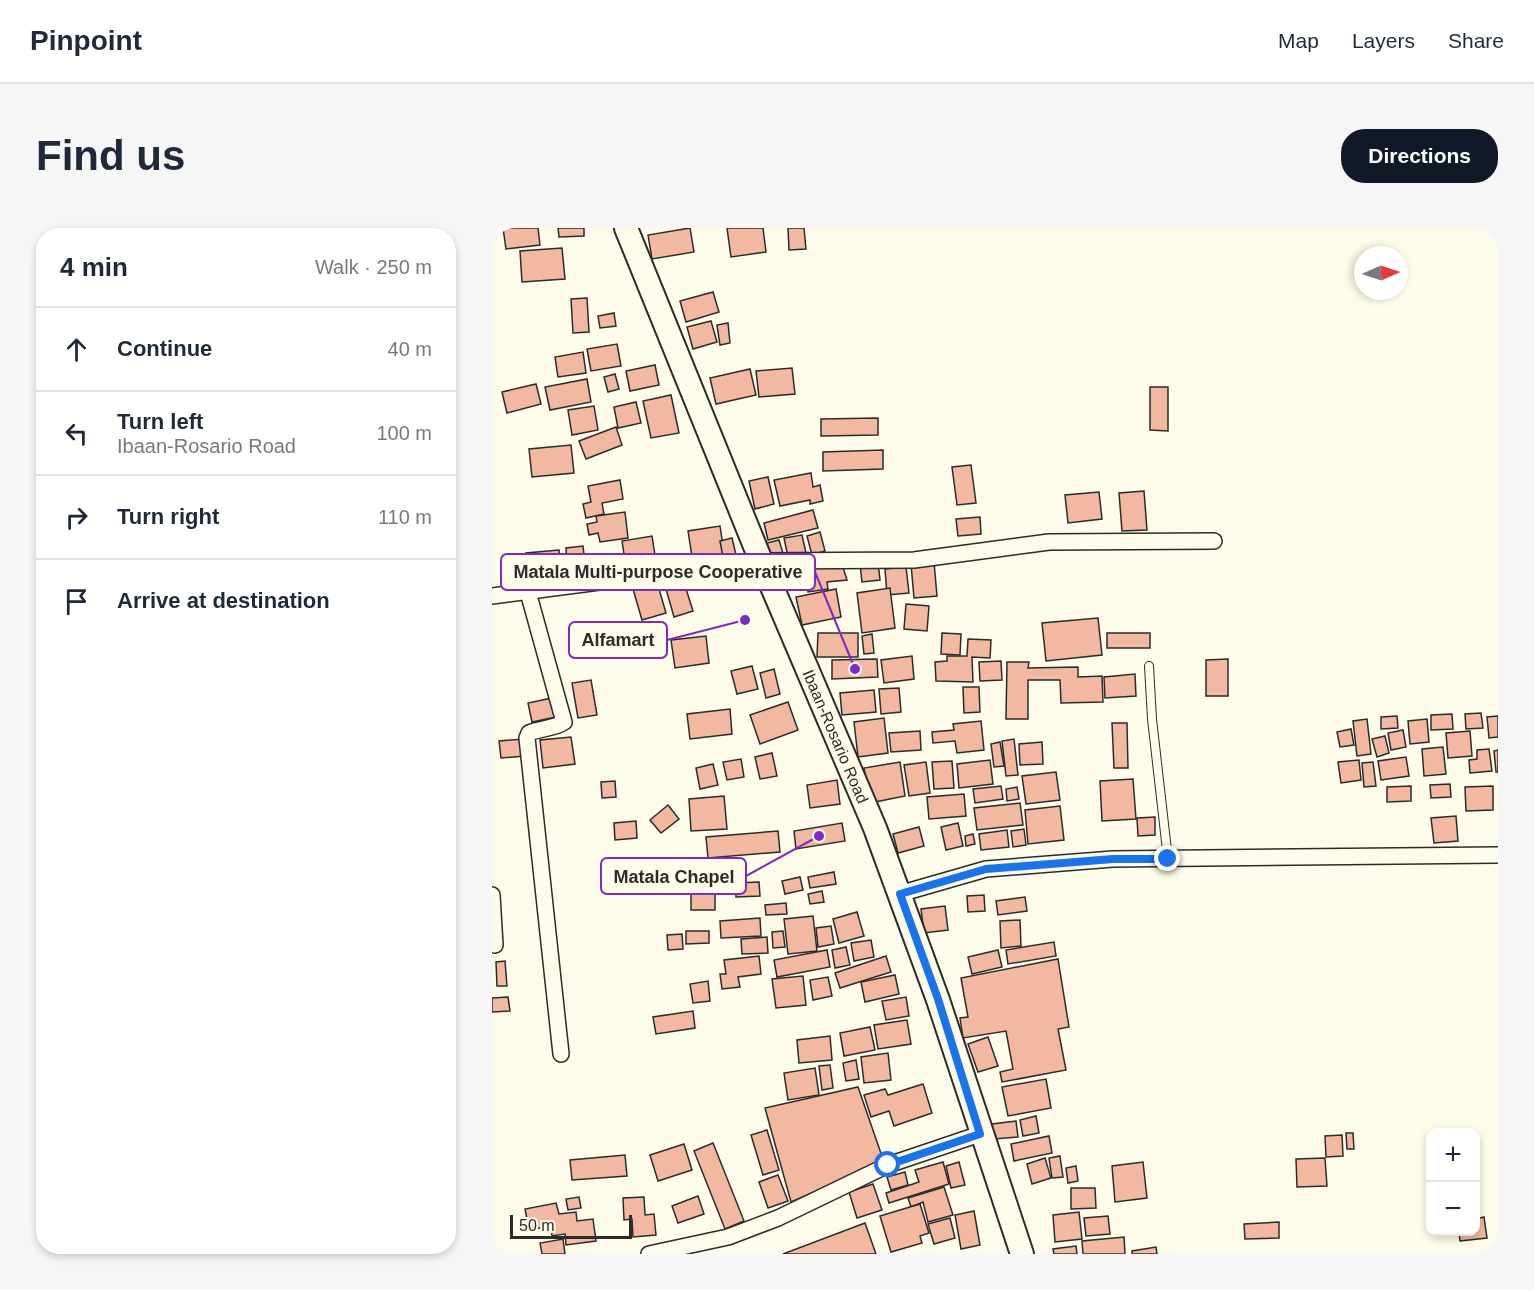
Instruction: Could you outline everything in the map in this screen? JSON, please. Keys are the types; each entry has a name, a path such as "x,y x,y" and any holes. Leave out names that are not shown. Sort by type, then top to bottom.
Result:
{"main road":[{"name":"Ibaan-Rosario Road","path":"626,228 761,561 875,828 938,999 980,1134 1022,1254"}],"street":[{"path":"492,596 761,561 914,560 1049,542 1214,541"},
{"path":"528,592 564,722 558,726 529,733 527,738 561,1054"},
{"path":"900,894 986,869 1113,859 1498,855"},
{"path":"492,895 495,945"},
{"path":"649,1254 728,1237 778,1218 888,1165 980,1134"}],"lane":[{"path":"1149,666 1152,719 1168,859"}],"building":[{"path":"503,228 538,228 540,245 506,249"},
{"path":"558,228 584,228 584,236 559,237"},
{"path":"690,228 694,252 652,259 648,235"},
{"path":"727,228 763,228 766,252 731,257"},
{"path":"788,228 804,228 806,249 789,250"},
{"path":"562,248 565,279 522,282 520,251"},
{"path":"713,292 719,312 686,322 680,301"},
{"path":"587,298 589,332 573,333 571,299"},
{"path":"614,313 616,326 600,328 598,316"},
{"path":"711,321 717,342 693,349 687,327"},
{"path":"728,323 730,343 720,345 717,325"},
{"path":"617,344 621,366 591,371 587,349"},
{"path":"583,352 586,373 558,377 555,357"},
{"path":"655,365 659,385 630,391 626,371"},
{"path":"792,368 795,394 759,397 756,371"},
{"path":"750,369 756,395 716,404 710,378"},
{"path":"615,374 619,389 608,392 604,377"},
{"path":"587,379 591,402 550,410 545,387"},
{"path":"536,384 541,404 507,413 502,392"},
{"path":"1150,387 1168,387 1168,431 1150,430"},
{"path":"671,395 679,433 651,438 643,401"},
{"path":"636,402 641,423 618,428 614,407"},
{"path":"594,406 598,430 572,435 568,410"},
{"path":"878,418 878,435 821,436 821,419"},
{"path":"616,427 622,445 586,459 579,441"},
{"path":"571,445 574,473 532,477 529,449"},
{"path":"883,450 883,469 823,471 823,452"},
{"path":"971,465 976,503 957,505 952,467"},
{"path":"811,473 813,487 820,485 823,501 810,504 810,500 780,506 774,480"},
{"path":"768,477 774,504 755,509 749,481"},
{"path":"620,480 623,499 602,503 604,514 586,518 583,504 591,502 588,486"},
{"path":"1144,491 1147,530 1122,531 1119,493"},
{"path":"1099,492 1102,519 1068,523 1065,495"},
{"path":"813,510 818,528 768,540 764,523"},
{"path":"625,512 628,538 600,542 598,533 589,535 587,524 597,522 596,516"},
{"path":"980,517 981,534 958,536 956,519"},
{"path":"720,526 725,559 693,563 688,531"},
{"path":"820,532 825,551 812,555 807,536"},
{"path":"802,535 806,553 788,557 784,538"},
{"path":"652,536 656,562 626,567 622,541"},
{"path":"732,538 736,555 723,557 720,541"},
{"path":"779,540 783,553 770,557 767,543"},
{"path":"583,546 585,563 567,565 566,548"},
{"path":"559,550 561,574 529,577 526,553"},
{"path":"841,561 847,580 827,582 828,589 808,592 804,562"},
{"path":"878,562 880,580 862,582 860,564"},
{"path":"934,562 937,596 914,598 911,564"},
{"path":"790,565 794,588 781,591 777,568"},
{"path":"906,567 909,593 887,595 885,569"},
{"path":"682,576 693,611 674,617 664,582"},
{"path":"657,582 666,613 642,620 633,589"},
{"path":"890,588 895,628 862,633 857,593"},
{"path":"836,589 841,617 802,625 796,597"},
{"path":"906,604 929,606 927,631 904,629"},
{"path":"1098,618 1102,655 1046,661 1042,623"},
{"path":"818,633 858,633 858,657 817,657"},
{"path":"942,633 961,634 960,655 941,654"},
{"path":"1107,633 1150,633 1150,648 1107,648"},
{"path":"872,634 874,653 864,654 862,636"},
{"path":"706,636 709,663 675,668 671,640"},
{"path":"968,639 991,640 990,658 972,657 973,682 936,681 935,662 947,661 947,656 967,656"},
{"path":"912,656 914,679 884,683 881,660"},
{"path":"877,659 878,677 832,679 832,660"},
{"path":"1228,659 1228,696 1206,696 1206,660"},
{"path":"1001,661 1002,680 980,681 979,662"},
{"path":"1007,662 1029,662 1028,668 1078,667 1078,677 1102,676 1103,702 1061,703 1060,680 1028,680 1028,719 1006,719"},
{"path":"752,666 758,689 737,694 731,671"},
{"path":"774,669 780,694 766,698 760,673"},
{"path":"1135,674 1136,696 1105,698 1104,677"},
{"path":"591,680 597,715 578,718 572,683"},
{"path":"963,687 979,687 980,712 964,713"},
{"path":"899,688 901,712 881,714 879,689"},
{"path":"874,690 876,712 842,715 840,693"},
{"path":"552,698 556,717 532,722 528,703"},
{"path":"788,702 798,730 760,744 750,715"},
{"path":"730,709 732,734 690,739 687,714"},
{"path":"1481,713 1483,728 1466,729 1465,714"},
{"path":"1452,714 1453,729 1431,730 1431,715"},
{"path":"1397,716 1398,728 1381,729 1381,717"},
{"path":"1498,716 1498,737 1489,738 1487,717"},
{"path":"884,718 888,753 858,757 854,722"},
{"path":"1367,719 1371,754 1357,756 1353,721"},
{"path":"1427,719 1429,742 1410,744 1408,721"},
{"path":"981,721 984,750 957,753 955,741 933,743 932,732 954,730 953,724"},
{"path":"1112,723 1127,723 1128,768 1114,768"},
{"path":"1351,729 1354,745 1340,747 1337,732"},
{"path":"1403,730 1406,747 1391,750 1388,733"},
{"path":"920,731 921,750 891,752 889,733"},
{"path":"1470,731 1472,756 1448,758 1446,733"},
{"path":"1385,736 1389,753 1377,757 1372,739"},
{"path":"571,737 575,764 543,768 540,740"},
{"path":"524,739 525,756 501,758 499,741"},
{"path":"1014,739 1018,775 1006,776 1002,741"},
{"path":"1000,742 1004,766 994,767 991,744"},
{"path":"1042,742 1043,764 1020,765 1019,744"},
{"path":"1443,747 1446,774 1424,776 1422,749"},
{"path":"1489,749 1492,771 1470,773 1469,760 1477,759 1477,750"},
{"path":"1498,750 1498,772 1496,772 1494,751"},
{"path":"772,753 777,776 760,779 755,757"},
{"path":"1406,757 1409,776 1381,780 1378,761"},
{"path":"741,759 744,777 727,780 723,762"},
{"path":"990,760 993,784 959,788 957,764"},
{"path":"1359,760 1361,780 1341,783 1338,762"},
{"path":"952,761 954,788 934,789 932,762"},
{"path":"900,762 905,796 870,803 864,768"},
{"path":"926,762 930,793 909,796 904,765"},
{"path":"1373,762 1376,786 1364,787 1362,763"},
{"path":"713,764 718,785 700,789 696,768"},
{"path":"1056,772 1060,800 1026,804 1022,776"},
{"path":"1133,779 1136,819 1102,821 1100,781"},
{"path":"837,780 840,804 810,808 807,785"},
{"path":"615,781 616,797 602,798 601,782"},
{"path":"1450,784 1451,797 1431,798 1430,785"},
{"path":"1001,786 1003,799 975,803 973,789"},
{"path":"1411,786 1411,801 1387,802 1387,787"},
{"path":"1493,786 1493,810 1466,811 1465,787"},
{"path":"1017,787 1019,799 1007,801 1006,789"},
{"path":"964,794 966,816 929,819 927,797"},
{"path":"724,796 727,829 691,831 689,799"},
{"path":"1020,803 1023,825 977,830 974,808"},
{"path":"668,805 679,819 661,833 650,820"},
{"path":"1060,806 1064,840 1028,844 1025,810"},
{"path":"1456,816 1458,841 1434,843 1431,818"},
{"path":"1155,817 1155,835 1138,836 1137,818"},
{"path":"636,821 637,838 615,840 614,823"},
{"path":"842,823 845,841 796,849 794,831"},
{"path":"958,823 963,846 946,850 941,827"},
{"path":"919,827 924,846 898,853 893,834"},
{"path":"1024,829 1026,845 1013,847 1011,831"},
{"path":"1007,830 1009,847 981,850 979,834"},
{"path":"778,831 780,852 708,858 706,837"},
{"path":"973,834 975,844 966,846 965,836"},
{"path":"834,872 836,884 810,888 808,877"},
{"path":"800,877 803,890 785,894 782,881"},
{"path":"759,882 760,896 736,897 735,883"},
{"path":"715,884 715,910 691,910 691,885"},
{"path":"822,891 824,902 810,904 808,894"},
{"path":"984,895 985,911 968,912 967,896"},
{"path":"1025,897 1027,911 998,915 996,901"},
{"path":"786,903 787,914 766,915 765,905"},
{"path":"945,906 948,930 924,933 921,909"},
{"path":"857,912 864,936 839,943 833,919"},
{"path":"813,916 817,951 788,954 784,919"},
{"path":"760,918 761,936 721,938 720,921"},
{"path":"1020,920 1021,946 1001,948 1000,921"},
{"path":"831,926 834,944 818,947 816,928"},
{"path":"686,931 709,931 709,943 686,944"},
{"path":"783,931 785,947 773,948 772,932"},
{"path":"682,934 683,949 668,950 667,935"},
{"path":"767,937 768,953 742,954 741,939"},
{"path":"871,940 874,957 854,961 851,943"},
{"path":"1054,942 1056,956 1008,964 1006,950"},
{"path":"846,947 850,965 835,968 832,950"},
{"path":"827,950 830,967 777,977 774,960"},
{"path":"998,950 1002,967 972,974 968,957"},
{"path":"759,956 761,974 738,977 740,987 722,989 720,974 726,974 724,960"},
{"path":"886,956 891,972 840,988 835,973"},
{"path":"1058,959 1069,1027 1058,1029 1066,1070 1002,1082 1000,1072 1013,1069 1006,1031 963,1038 960,1018 968,1017 961,978"},
{"path":"505,961 507,986 497,986 496,962"},
{"path":"895,975 899,994 865,1002 861,982"},
{"path":"803,976 806,1005 776,1008 772,979"},
{"path":"828,977 832,996 813,1000 810,980"},
{"path":"708,981 710,1001 693,1003 690,984"},
{"path":"508,997 510,1011 492,1012 492,998"},
{"path":"906,997 909,1016 886,1020 882,1001"},
{"path":"693,1011 695,1028 656,1034 653,1017"},
{"path":"907,1020 911,1044 878,1049 874,1025"},
{"path":"870,1027 875,1050 844,1056 840,1033"},
{"path":"830,1036 832,1060 799,1063 797,1040"},
{"path":"988,1037 998,1066 978,1072 968,1044"},
{"path":"888,1053 891,1080 864,1083 861,1057"},
{"path":"856,1060 859,1079 846,1081 843,1063"},
{"path":"830,1065 833,1088 822,1090 819,1066"},
{"path":"815,1068 819,1095 788,1100 784,1073"},
{"path":"1046,1079 1051,1108 1008,1116 1002,1087"},
{"path":"923,1084 932,1113 894,1126 889,1111 871,1117 864,1095 885,1089 888,1095"},
{"path":"858,1087 884,1162 791,1202 765,1108"},
{"path":"1036,1116 1039,1133 1023,1136 1020,1120"},
{"path":"1016,1121 1018,1137 994,1139 992,1124"},
{"path":"767,1130 779,1170 763,1175 751,1135"},
{"path":"1346,1133 1353,1133 1354,1149 1347,1149"},
{"path":"1342,1135 1343,1156 1326,1157 1325,1136"},
{"path":"1049,1136 1052,1153 1014,1161 1011,1144"},
{"path":"713,1143 744,1221 725,1229 694,1151"},
{"path":"684,1144 692,1170 658,1181 650,1155"},
{"path":"625,1155 627,1176 572,1180 570,1160"},
{"path":"1060,1156 1063,1177 1052,1178 1049,1158"},
{"path":"1045,1158 1051,1178 1032,1184 1027,1164"},
{"path":"1325,1158 1327,1186 1297,1187 1296,1159"},
{"path":"943,1162 949,1184 889,1203 886,1193 919,1182 915,1170"},
{"path":"959,1162 965,1185 951,1188 946,1166"},
{"path":"1143,1162 1147,1198 1115,1202 1112,1166"},
{"path":"1076,1166 1078,1181 1068,1183 1066,1168"},
{"path":"905,1172 908,1185 891,1190 887,1177"},
{"path":"778,1175 788,1201 768,1208 759,1182"},
{"path":"873,1184 882,1210 857,1218 849,1192"},
{"path":"944,1187 953,1215 928,1222 923,1202 911,1207 908,1198"},
{"path":"1071,1188 1095,1188 1096,1208 1071,1209"},
{"path":"698,1196 704,1214 678,1223 672,1206"},
{"path":"579,1197 581,1208 568,1210 566,1199"},
{"path":"644,1197 645,1215 654,1214 656,1235 633,1237 632,1219 624,1220 623,1198"},
{"path":"556,1203 559,1214 576,1212 577,1221 593,1219 596,1241 566,1245 565,1234 552,1236 551,1226 529,1230 525,1209"},
{"path":"920,1204 929,1233 920,1236 922,1243 891,1252 880,1216"},
{"path":"974,1211 980,1245 961,1249 955,1215"},
{"path":"1079,1212 1082,1239 1055,1242 1053,1215"},
{"path":"1108,1216 1110,1234 1086,1236 1084,1218"},
{"path":"1484,1217 1487,1238 1460,1241 1459,1236 1480,1236 1480,1218"},
{"path":"950,1218 955,1238 934,1244 928,1224"},
{"path":"1279,1222 1279,1238 1245,1239 1244,1224"},
{"path":"865,1223 876,1254 783,1254"},
{"path":"1124,1237 1125,1254 1083,1254 1082,1241"},
{"path":"563,1239 565,1254 542,1254 540,1243"},
{"path":"1076,1246 1077,1254 1054,1254 1053,1249"},
{"path":"1156,1247 1157,1254 1132,1254 1132,1251"}],"place":[{"name":"Alfamart","path":"745,620"},
{"name":"Matala Multi-purpose Cooperative","path":"855,669"},
{"name":"Matala Chapel","path":"819,836"}],"route":[{"path":"888,1165 980,1134 938,999 900,894 986,869 1113,859 1168,859"}]}
